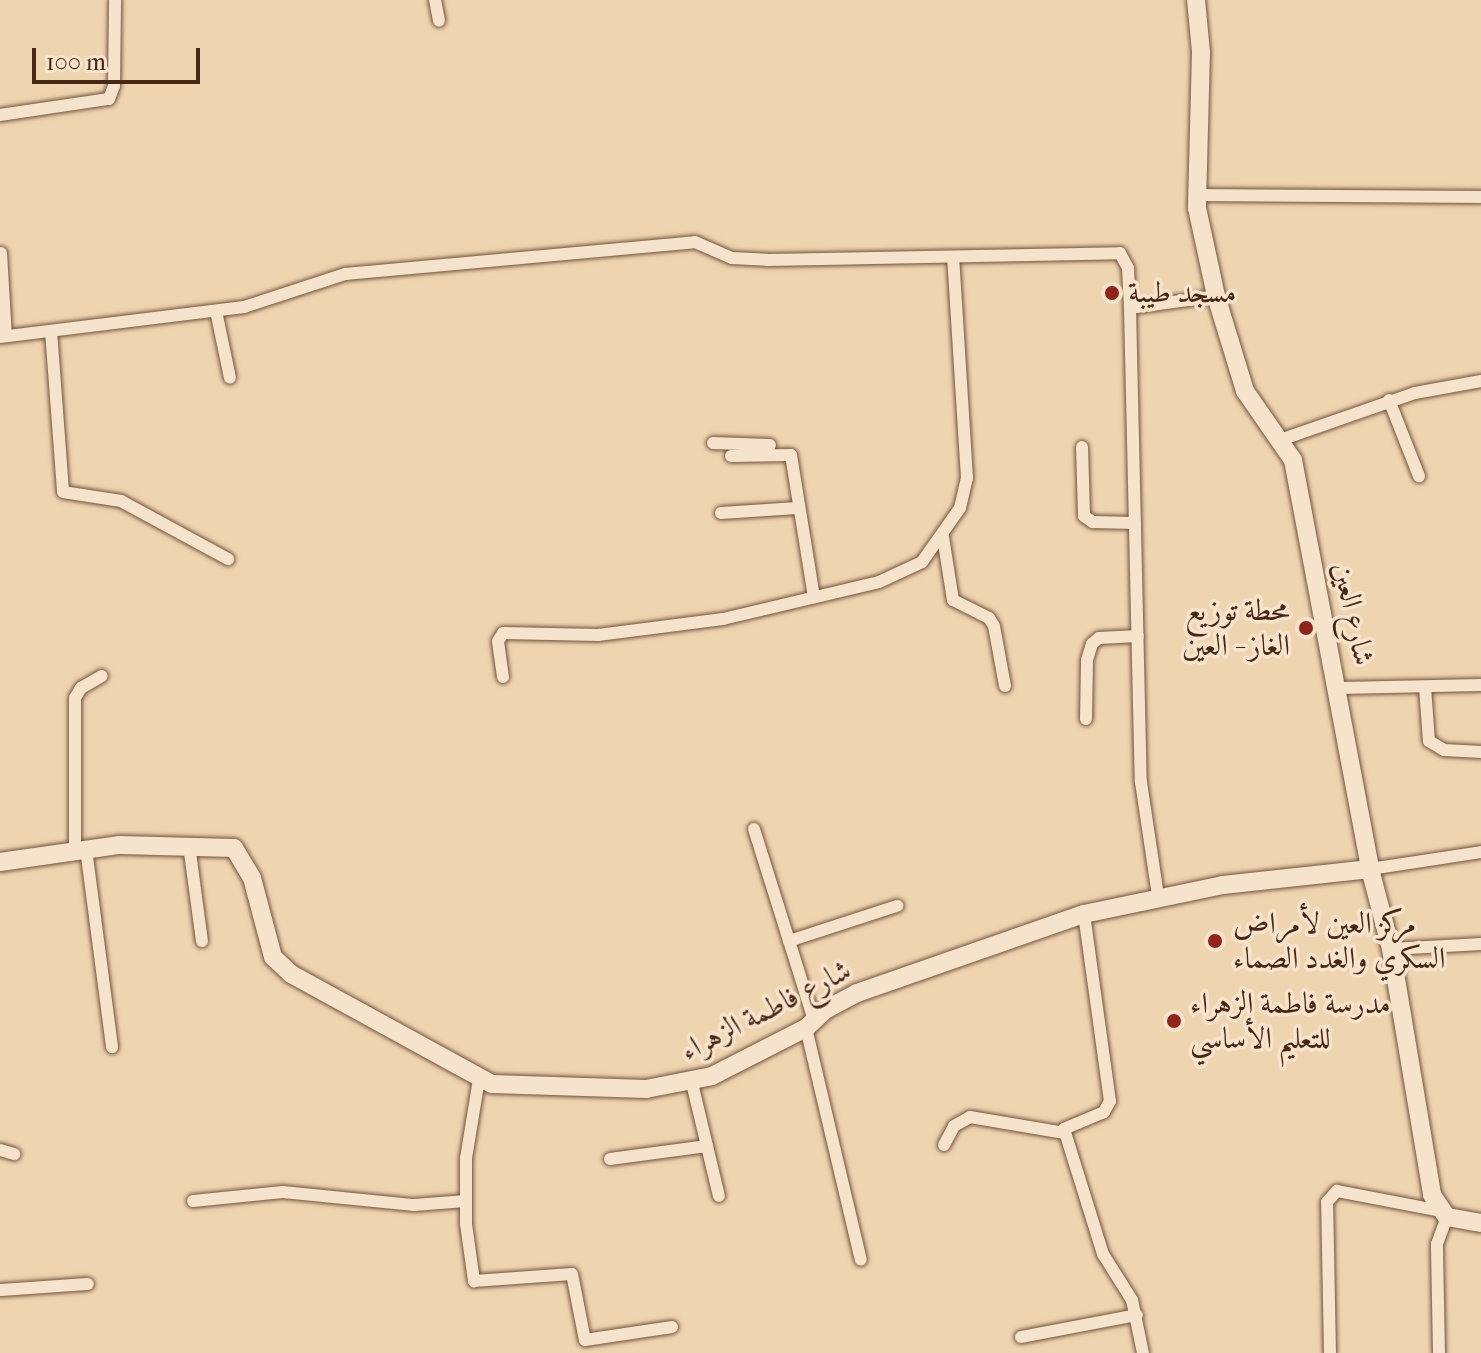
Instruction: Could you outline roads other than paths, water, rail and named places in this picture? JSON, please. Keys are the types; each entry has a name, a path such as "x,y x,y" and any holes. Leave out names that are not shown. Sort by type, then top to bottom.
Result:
{"street":[{"path":"0,115 109,99 114,86 115,0"},
{"path":"435,0 439,21"},
{"name":"شارع العين","path":"1196,0 1201,78 1196,195 1216,296 1245,391 1283,439 1299,484 1340,688 1370,869 1391,949 1423,1152 1444,1214"},
{"path":"1196,195 1481,197"},
{"path":"1,253 3,337 244,307 345,274 695,242 732,258 953,258 1112,251 1128,268 1141,782 1158,896"},
{"path":"503,677 498,641 503,633 598,635 697,624 814,597 912,569 943,537 960,508 969,453 953,258"},
{"path":"1130,308 1216,296"},
{"path":"216,311 230,378"},
{"path":"51,331 63,492 121,501 228,559"},
{"path":"1283,439 1389,400 1481,381"},
{"path":"1389,400 1419,476"},
{"path":"713,443 784,445 791,455 797,508 814,597"},
{"path":"1082,447 1084,516 1093,522 1135,523"},
{"path":"731,456 791,455"},
{"path":"721,513 797,508"},
{"path":"943,537 953,600 994,626 1005,686"},
{"path":"1086,719 1087,660 1092,644 1099,638 1138,636"},
{"path":"102,676 81,688 75,698 81,849 112,1047"},
{"path":"1340,688 1481,685"},
{"path":"1425,687 1429,741 1444,750 1481,752"},
{"path":"754,829 789,941 810,1024 861,1260"},
{"path":"189,845 202,941"},
{"name":"شارع فاطمة الزهراء","path":"0,862 81,849 226,845 241,855 252,878 264,935 279,965 479,1079 505,1086 646,1089 692,1083 810,1024 857,993 1084,914 1158,896 1269,877 1370,869"},
{"path":"1370,869 1481,852"},
{"path":"789,941 897,906"},
{"path":"1084,914 1110,1101 1098,1116 1066,1124 1065,1133 1103,1254 1121,1276 1137,1315 1143,1353"},
{"path":"1391,949 1481,944"},
{"path":"479,1079 466,1158 466,1201 474,1281 572,1274 585,1340 672,1327"},
{"path":"692,1083 719,1196"},
{"path":"944,1145 954,1126 970,1117 1065,1133"},
{"path":"610,1159 707,1146"},
{"path":"0,1150 14,1154"},
{"path":"1330,1353 1327,1202 1337,1191 1481,1223"},
{"path":"193,1201 283,1192 414,1205 466,1201"},
{"path":"1439,1353 1437,1244 1444,1214"},
{"path":"0,1290 88,1284"},
{"path":"1021,1337 1137,1315"}],"place":[{"name":"مسجد طيبة","path":"1112,293"},
{"name":"محطة توزيع الغاز - العين","path":"1306,628"},
{"name":"مركز العين لأمراض السكري والغدد الصماء","path":"1215,941"},
{"name":"مدرسة فاطمة الزهراء للتعليم الأساسي","path":"1174,1021"}]}
